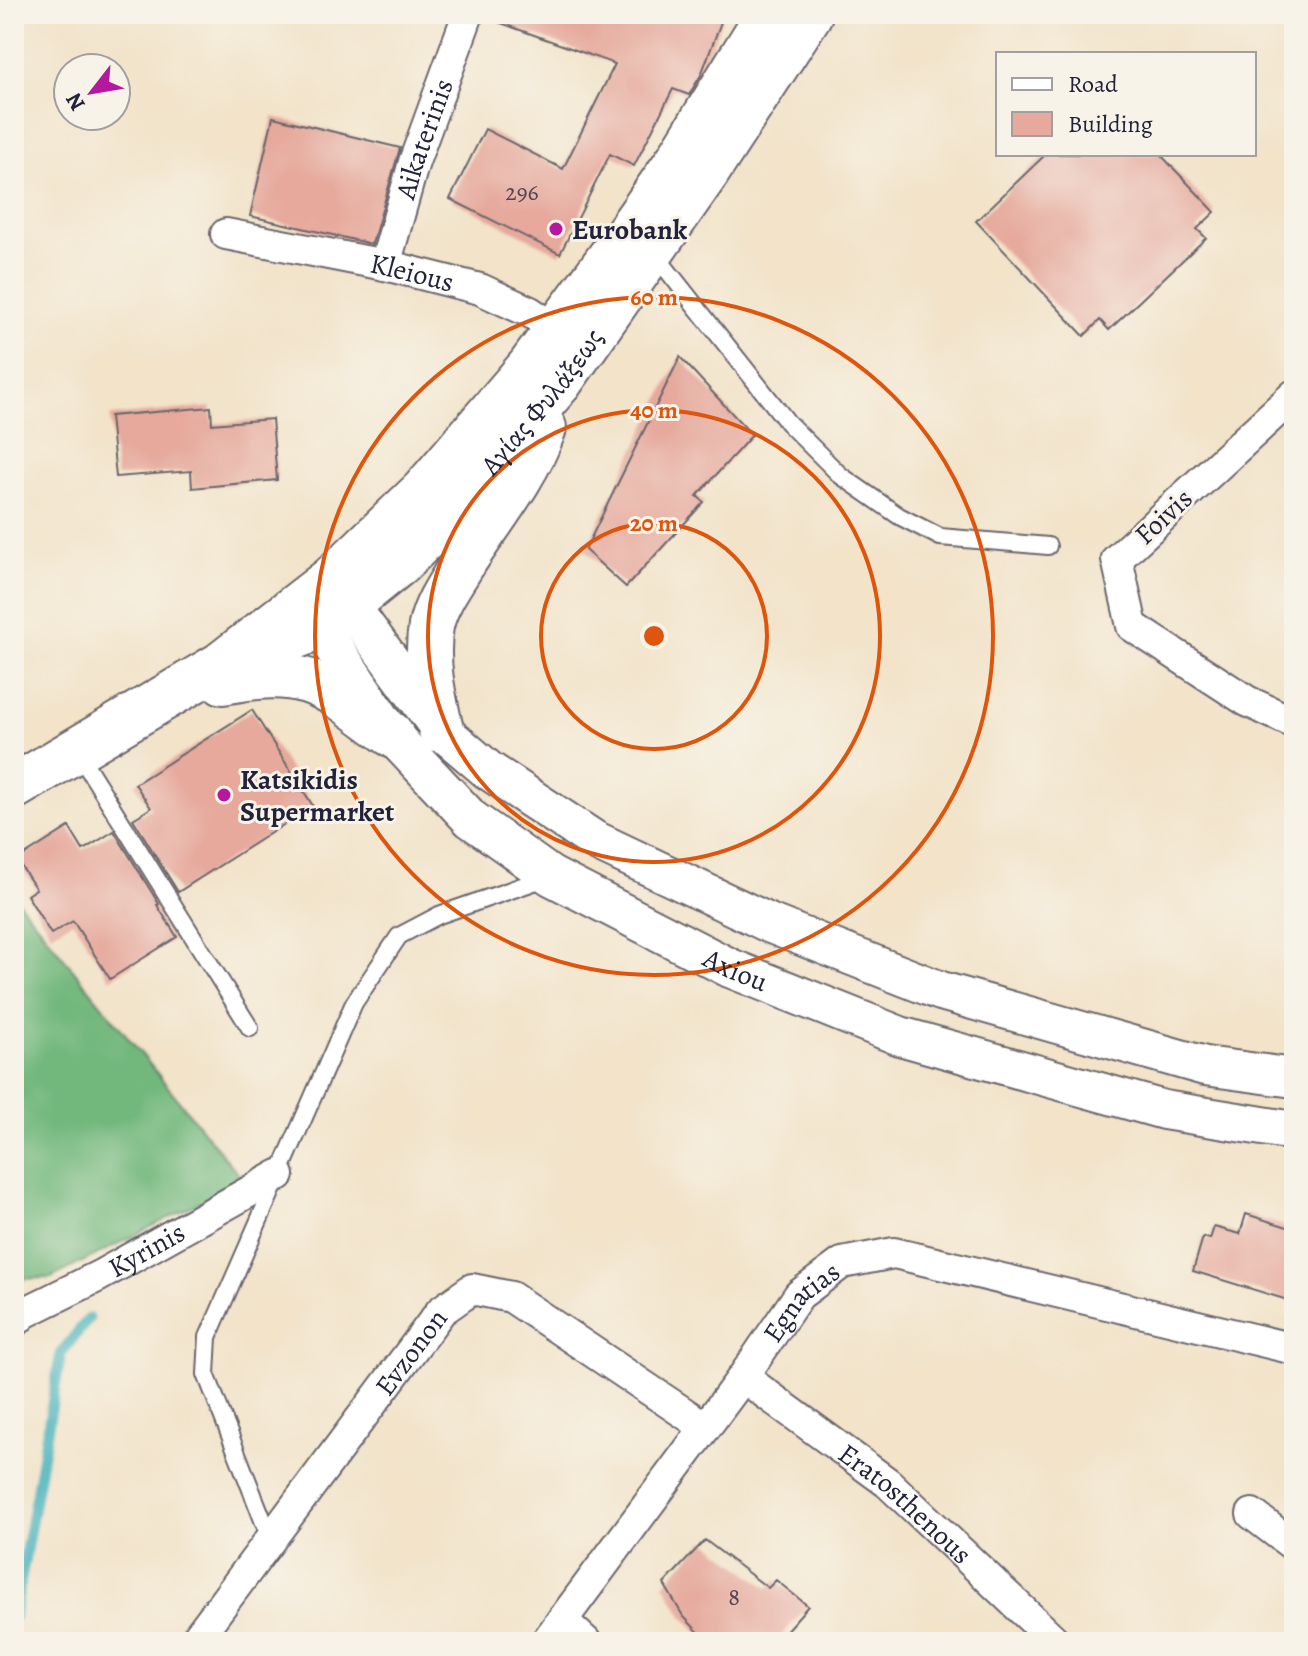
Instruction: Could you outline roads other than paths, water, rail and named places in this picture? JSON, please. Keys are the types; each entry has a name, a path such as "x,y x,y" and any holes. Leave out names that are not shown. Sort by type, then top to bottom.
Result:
{"main road":[{"name":"Αγίας Φυλάξεως","path":"567,353 678,160 768,14"},
{"name":"Αγίας Φυλάξεως","path":"14,787 326,603 399,564 444,520 567,353 652,250 706,174 810,14"},
{"path":"441,730 429,657 432,621 447,587 513,489 541,436 567,353"},
{"path":"185,685 201,687 276,675 303,678 330,690 391,734"}],"street":[{"name":"Aikaterinis","path":"385,265 414,162 468,14"},
{"name":"Kleious","path":"226,234 385,265 480,289 530,312 567,353"},
{"name":"Foivis","path":"1294,395 1117,559 1132,626 1247,701 1294,723"},
{"name":"Axiou","path":"326,603 441,730 488,770 594,840 771,924 941,991 1205,1066 1294,1078"},
{"name":"Axiou","path":"326,603 391,734 471,819 551,876 730,968 900,1036 1164,1110 1294,1131"},
{"name":"Kyrinis","path":"14,1323 24,1313 99,1276 279,1175"},
{"name":"Egnatias","path":"554,1631 743,1377 799,1295 842,1263 894,1253 1294,1349"},
{"name":"Evzonon","path":"194,1642 441,1311 472,1289 511,1297 705,1427"},
{"name":"Eratosthenous","path":"743,1377 888,1483 1056,1642"},
{"path":"1252,1514 1294,1546"},
{"path":"554,1631 586,1642"}],"lane":[{"path":"652,250 788,423 840,475 899,516 940,537 1048,546"},
{"path":"76,750 250,1028"},
{"path":"270,1538 206,1374 208,1337 354,1003 399,936 439,915 551,876"}],"waterway":[{"path":"14,1618 61,1353 89,1318"}],"place":[{"name":"Eurobank","path":"556,229"},
{"name":"Katsikidis Supermarket","path":"224,795"}]}
